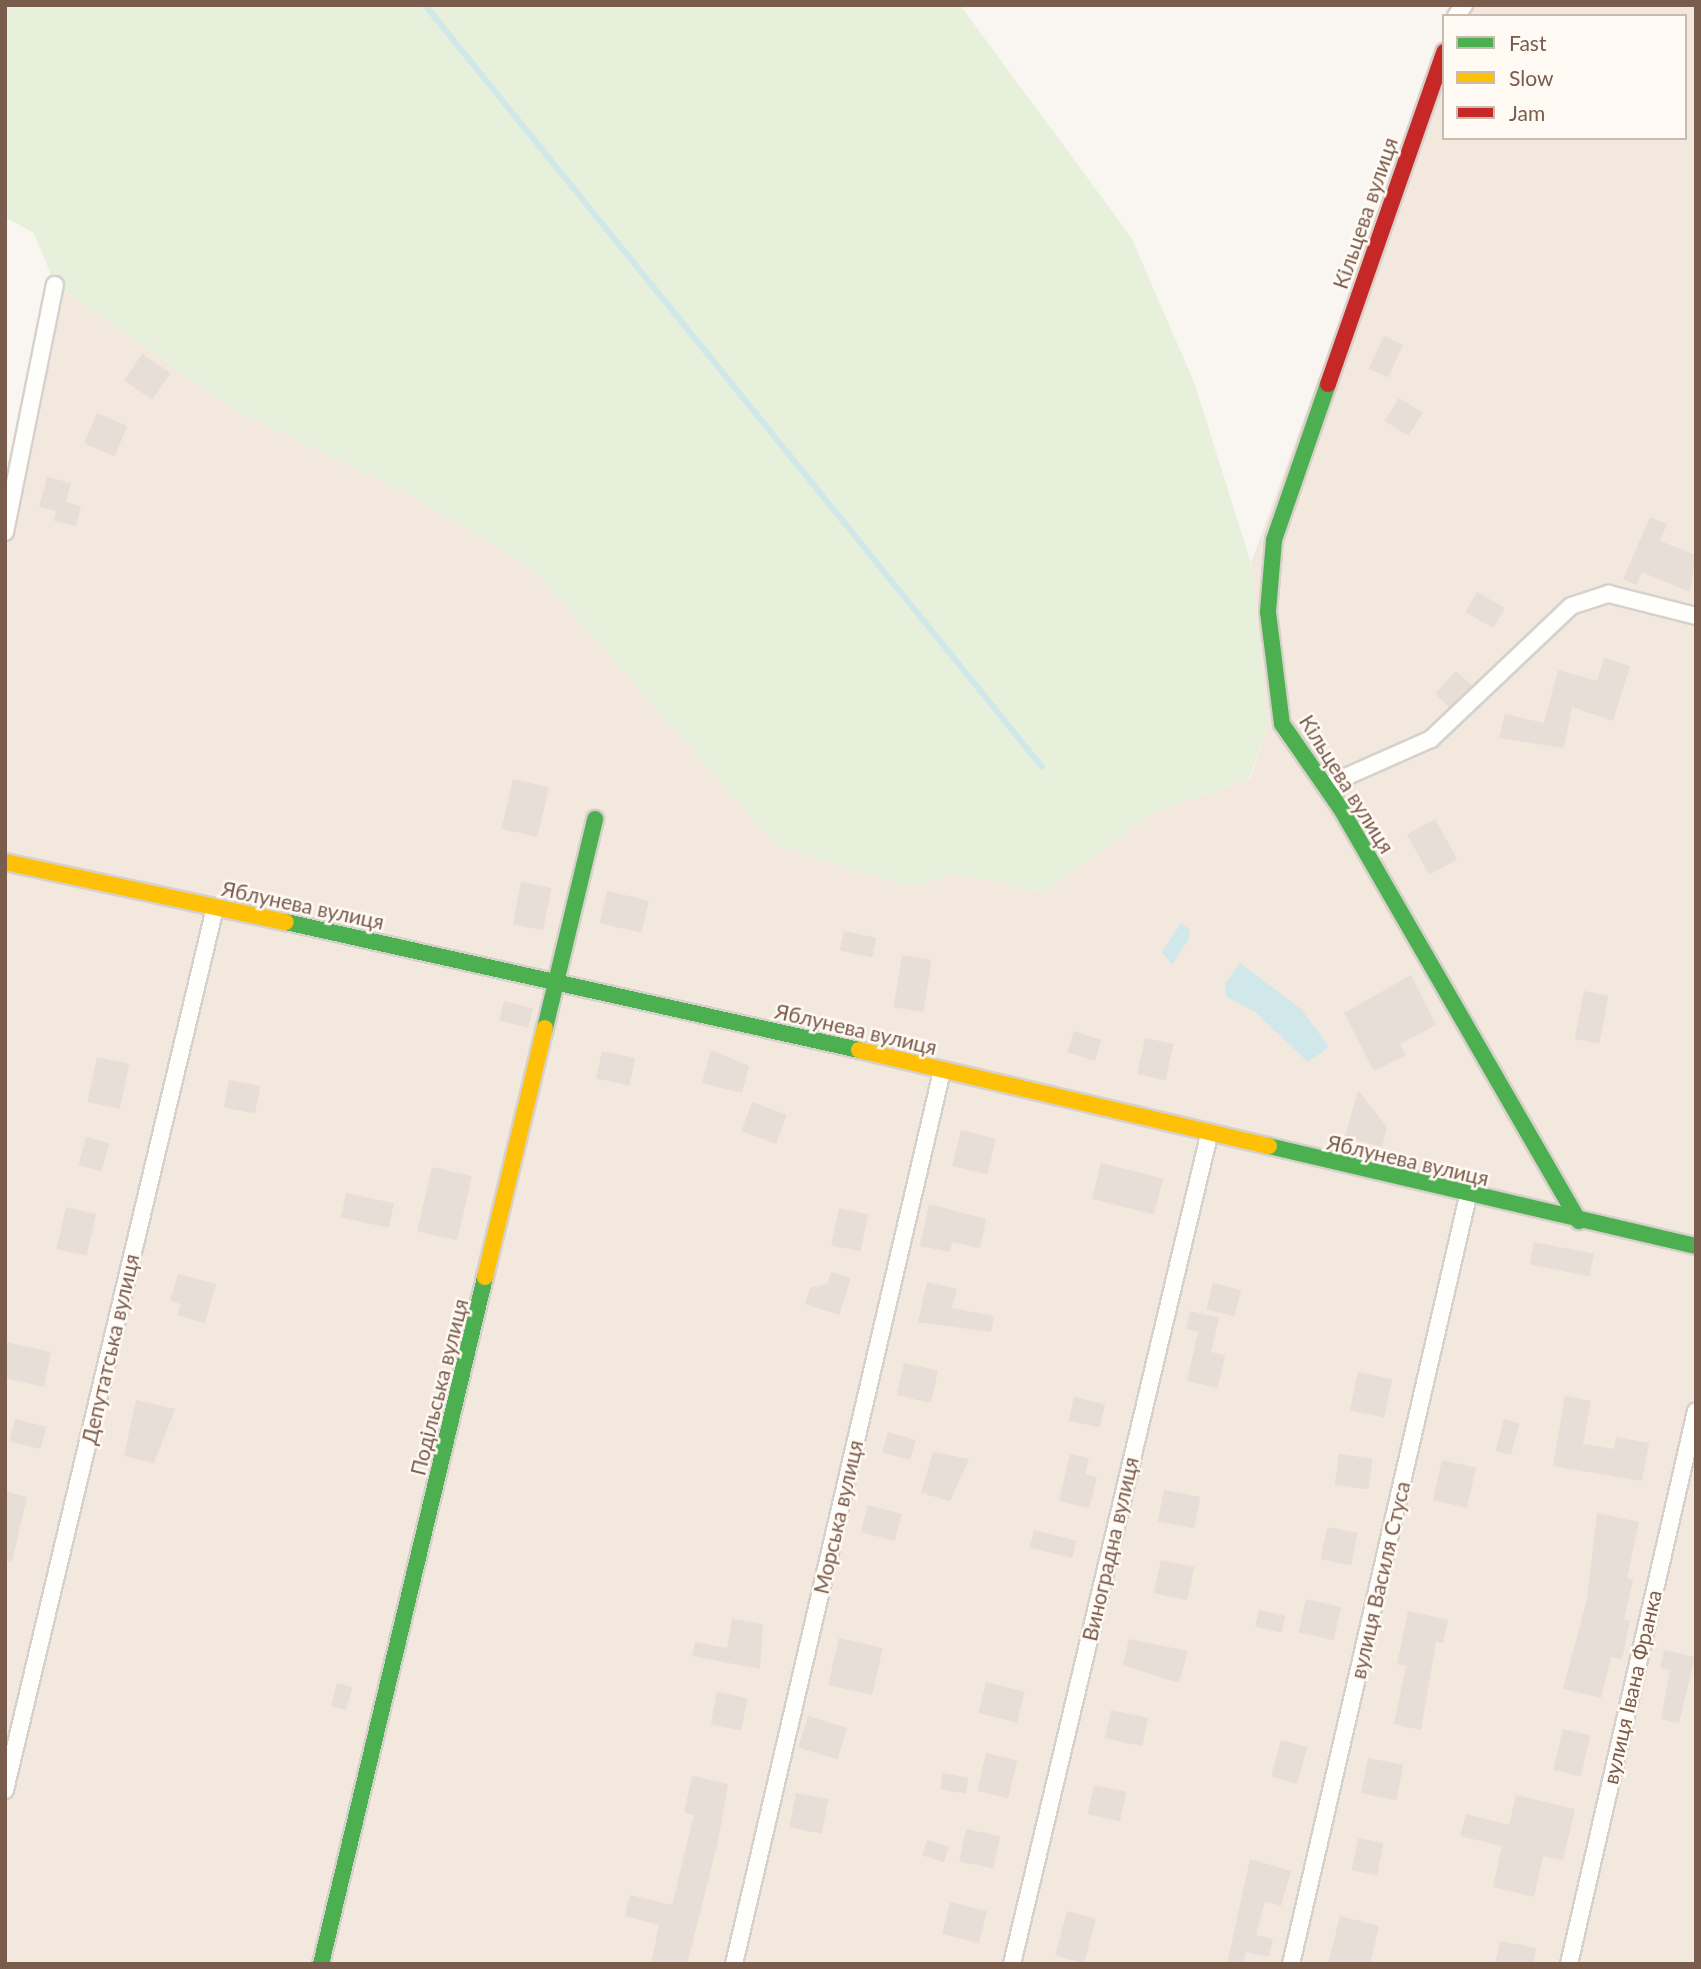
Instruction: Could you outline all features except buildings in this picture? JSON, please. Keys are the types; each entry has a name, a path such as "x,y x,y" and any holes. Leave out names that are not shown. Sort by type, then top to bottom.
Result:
{"street":[{"name":"Кільцева вулиця","path":"1442,58 1274,540 1268,612 1282,724 1325,786 1579,1221"},
{"path":"5,532 55,285"},
{"path":"1325,786 1431,739 1571,606 1609,594 1696,615"},
{"name":"Подільська вулиця","path":"321,1964 559,980 595,819"},
{"name":"Яблунева вулиця","path":"5,862 559,980 1468,1196 1696,1246"},
{"name":"Депутатська вулиця","path":"5,1790 215,908"},
{"name":"Морська вулиця","path":"734,1964 942,1071"},
{"name":"Виноградна вулиця","path":"1012,1964 1209,1135"},
{"name":"вулиця Василя Стуса","path":"1291,1964 1468,1196"},
{"name":"вулиця Івана Франка","path":"1569,1964 1696,1411"}],"shaded area":[{"path":"1457,5 1696,5 1696,1964 5,1964 5,532 55,285 237,411 422,501 535,571 776,845 910,887 955,874 1045,892 1152,813 1250,779 1268,726 1251,563 1442,40 1442,140 1687,140 1687,14 1452,14"}],"green space":[{"path":"5,5 960,5 1131,237 1194,382 1251,563 1268,726 1249,779 1152,813 1045,892 955,874 910,887 776,845 535,571 422,501 237,411 55,285 34,233 5,217"}],"water":[{"path":"1181,923 1190,930 1188,940 1172,965 1162,952"},
{"path":"1240,963 1302,1010 1329,1047 1308,1062 1255,1012 1226,996 1225,984"}],"waterway":[{"path":"425,5 1042,767"}],"traffic: fast":[{"path":"1328,384 1274,540 1268,612 1282,724 1341,809 1579,1221"},
{"path":"545,1028 595,819"},
{"path":"286,922 859,1050"},
{"path":"1269,1146 1696,1246"},
{"path":"321,1964 485,1277"}],"traffic: slow":[{"path":"5,862 286,922"},
{"path":"485,1277 545,1028"},
{"path":"859,1050 1269,1146"}],"traffic: jam":[{"path":"1328,384 1442,58"}]}
